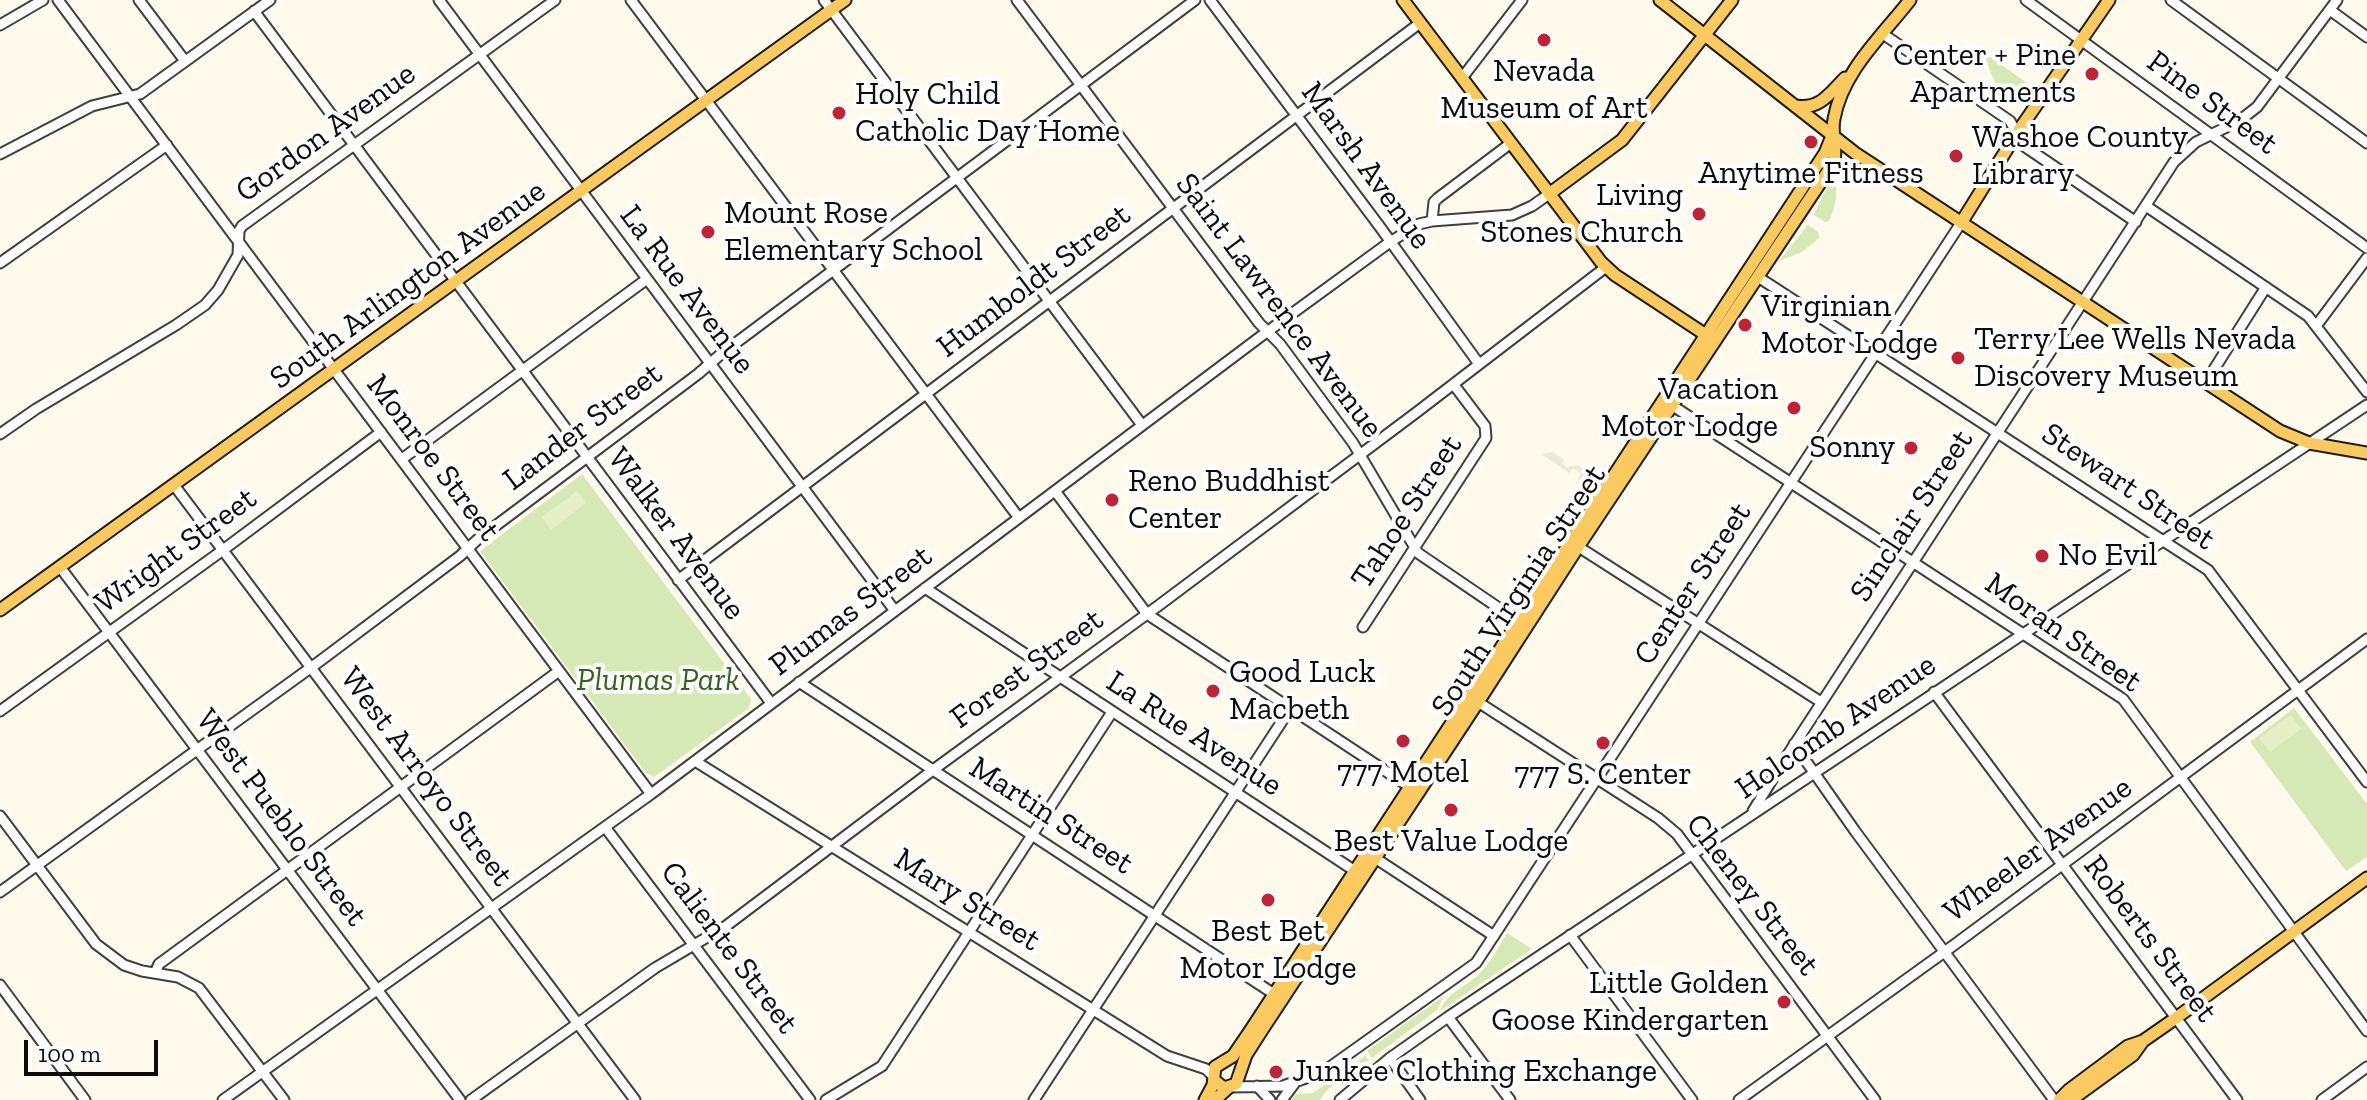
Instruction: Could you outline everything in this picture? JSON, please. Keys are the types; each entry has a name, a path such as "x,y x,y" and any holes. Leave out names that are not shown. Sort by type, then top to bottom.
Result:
{"main road":[{"name":"South Arlington Avenue","path":"0,610 582,192 706,101 828,5 845,0"},
{"path":"1403,0 1606,267 1710,338"},
{"path":"1660,0 1832,136 2280,431 2309,443 2367,453"},
{"path":"1549,194 1622,140 1732,0"},
{"name":"South Virginia Street","path":"1224,1062 1233,1056 1410,787 1498,662 1518,621 1673,406 1777,226 1825,153 1832,136 1838,103 1854,70 1910,0"},
{"name":"Center Street","path":"1961,223 2017,133 2109,0"},
{"path":"1795,106 1805,108 1820,103 1854,70"},
{"name":"South Virginia Street","path":"1240,1074 1253,1044 1478,702 1476,695 1710,338 1758,277 1834,162 1832,136"},
{"path":"1758,277 1756,269 1773,242 1777,226"},
{"path":"1410,787 1411,802"},
{"path":"2056,1100 2128,1046 2143,1041 2176,1018 2367,878"},
{"path":"2071,1100 2133,1055 2143,1041"},
{"path":"1205,1100 1215,1067 1224,1062 1235,1064 1240,1074 1239,1080 1215,1100"},
{"path":"1214,1078 1220,1086 1230,1087"}],"street":[{"path":"0,25 43,0"},
{"name":"Monroe Street","path":"58,0 651,794"},
{"path":"139,0 185,61"},
{"path":"0,154 92,106 140,94 270,0"},
{"name":"La Rue Avenue","path":"439,0 895,611"},
{"name":"Gordon Avenue","path":"0,434 205,305 236,259 242,226 555,0"},
{"path":"631,0 1019,518"},
{"name":"Saint Lawrence Avenue","path":"1017,0 1267,331 1280,344 1360,455 1420,555 1518,621"},
{"name":"Lander Street","path":"0,892 311,667 1195,0"},
{"name":"Marsh Avenue","path":"1210,0 1479,364"},
{"path":"1462,78 1522,0"},
{"name":"Pine Street","path":"2026,0 2367,248"},
{"path":"2171,0 2367,143"},
{"name":"Sinclair Street","path":"1751,814 1821,702 2184,151 2251,113 2337,0"},
{"path":"828,5 1142,425"},
{"path":"2330,10 2367,37"},
{"name":"Walker Avenue","path":"254,11 771,703"},
{"name":"Humboldt Street","path":"678,580 1420,23"},
{"path":"1883,34 2010,121 2024,146 2136,222"},
{"path":"1432,221 1434,202 1438,198 1511,143"},
{"path":"0,263 167,145"},
{"name":"Plumas Street","path":"223,1100 651,794 1390,242 1419,224 1506,216 1522,211 1549,194"},
{"path":"2146,206 2300,310 2367,392"},
{"name":"Center Street","path":"1230,1087 1294,1084 1331,1068 1476,963 1961,223"},
{"path":"2316,326 2367,258"},
{"name":"Forest Street","path":"471,1100 667,959 726,926 1454,385 1606,267"},
{"name":"Stewart Street","path":"1758,277 2208,570 2367,782"},
{"path":"402,459 647,279"},
{"path":"2206,382 2266,287"},
{"name":"Tahoe Street","path":"1363,627 1485,441 1487,434 1483,423 1454,385"},
{"name":"Holcomb Avenue","path":"1340,1100 1390,1058 1448,1017 2367,405"},
{"name":"Moran Street","path":"1673,406 2123,699 2367,1031"},
{"name":"Wright Street","path":"0,711 381,432"},
{"name":"West Arroyo Street","path":"174,485 635,1100"},
{"path":"1055,491 1147,614 1410,787"},
{"path":"1574,545 1821,702"},
{"name":"West Pueblo Street","path":"60,567 460,1100"},
{"name":"La Rue Avenue","path":"925,588 1355,871"},
{"name":"Wheeler Avenue","path":"1739,1100 2367,639"},
{"path":"155,973 159,964 559,671"},
{"name":"Martin Street","path":"799,682 1274,994"},
{"name":"Roberts Street","path":"1934,692 2237,1100"},
{"name":"Cheney Street","path":"1478,702 1670,827 1875,1100"},
{"path":"1034,1100 1290,709"},
{"path":"826,1100 882,1066 1112,712"},
{"path":"1794,744 2056,1100"},
{"name":"Mary Street","path":"695,761 1167,1056 1206,1069 1214,1078"},
{"path":"0,816 106,953 124,965 178,977 199,988 284,1100"},
{"name":"Caliente Street","path":"605,827 810,1100"},
{"path":"1375,858 1494,936"},
{"path":"1570,935 1692,1100"},
{"path":"0,985 85,1100"},
{"path":"1448,1017 1510,1100"},
{"path":"1390,1058 1420,1100"},
{"path":"2322,1100 2367,1067"},
{"path":"1282,1100 1294,1084"},
{"path":"1257,1086 1270,1100"}],"green space":[{"path":"1984,52 2031,86 2016,105 1995,82"},
{"path":"1835,175 1835,204 1829,221 1825,222 1814,215"},
{"path":"1808,225 1818,232 1819,238 1802,252 1779,261"},
{"name":"Plumas Park","path":"582,474 751,699 749,708 654,777 646,773 480,551"},
{"path":"577,491 586,503 551,530 542,517"},
{"path":"2294,708 2367,804 2367,857 2346,871 2250,742"},
{"path":"2291,715 2301,729 2270,752 2259,738"},
{"path":"1507,933 1532,949 1440,1011 1451,995 1482,971"},
{"path":"1444,996 1437,1010 1372,1058 1367,1051"},
{"path":"1365,1056 1369,1060 1336,1083 1320,1100 1290,1100 1296,1094 1313,1093"}],"shaded area":[{"path":"1553,452 1564,460 1562,464 1567,467 1578,465 1595,477 1589,486 1578,479 1581,474 1573,468 1569,473 1541,454"}],"place":[{"name":"Nevada Museum of Art","path":"1544,40"},
{"name":"Center + Pine Apartments","path":"2092,74"},
{"name":"Holy Child Catholic Day Home","path":"839,113"},
{"name":"Anytime Fitness","path":"1811,142"},
{"name":"Washoe County Library","path":"1956,156"},
{"name":"Living Stones Church","path":"1699,214"},
{"name":"Mount Rose Elementary School","path":"708,232"},
{"name":"Virginian Motor Lodge","path":"1745,325"},
{"name":"Terry Lee Wells Nevada Discovery Museum","path":"1958,358"},
{"name":"Vacation Motor Lodge","path":"1794,408"},
{"name":"Sonny","path":"1911,448"},
{"name":"Reno Buddhist Center","path":"1112,500"},
{"name":"No Evil","path":"2042,556"},
{"name":"Good Luck Macbeth","path":"1213,691"},
{"name":"777 Motel","path":"1403,741"},
{"name":"777 S. Center","path":"1603,743"},
{"name":"Best Value Lodge","path":"1451,810"},
{"name":"Best Bet Motor Lodge","path":"1268,900"},
{"name":"Little Golden Goose Kindergarten","path":"1784,1002"},
{"name":"Junkee Clothing Exchange","path":"1276,1072"}]}
